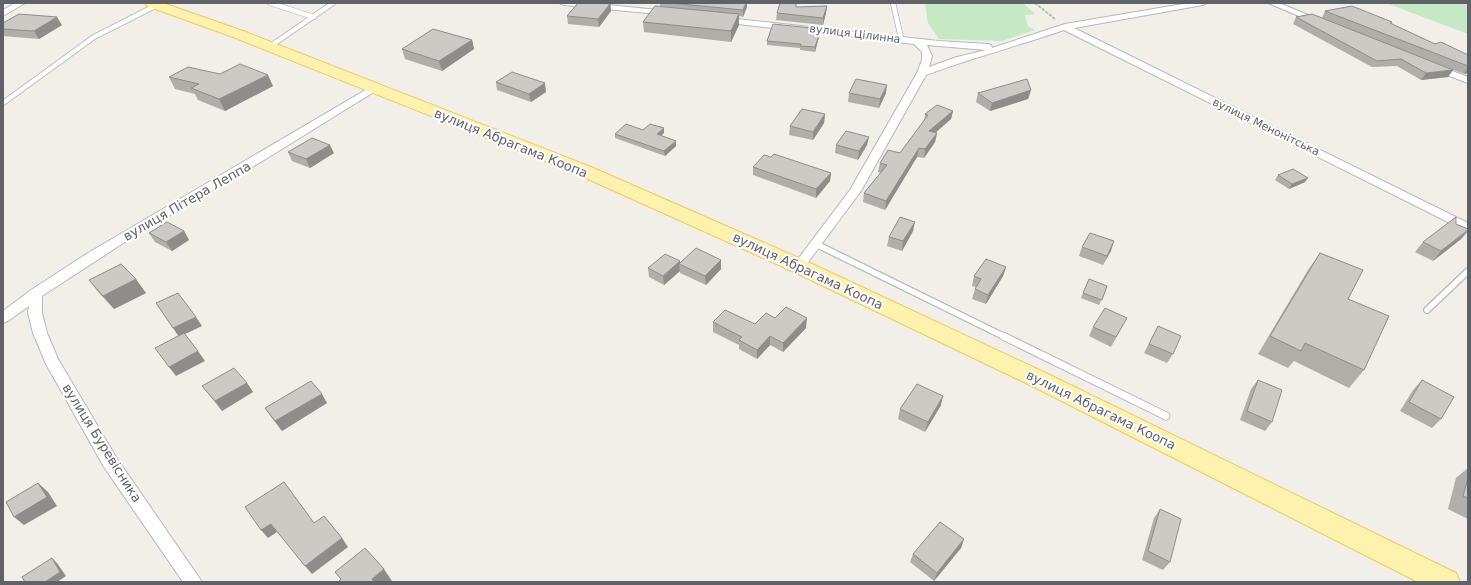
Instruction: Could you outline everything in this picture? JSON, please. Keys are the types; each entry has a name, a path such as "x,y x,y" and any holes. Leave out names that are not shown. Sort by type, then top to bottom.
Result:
{"main road":[{"name":"вулиця Абрагама Коопа","path":"154,4 269,47 585,171 799,266 1040,380 1446,582"}],"street":[{"path":"3,14 21,3"},
{"path":"564,3 676,14"},
{"path":"922,73 960,59 1004,48 1065,27 1203,3"},
{"path":"1272,3 1332,26"},
{"name":"вулиця Цілинна","path":"714,18 900,38 917,42 1004,48"},
{"name":"вулиця Менонітська","path":"1065,27 1468,228"},
{"path":"799,266 855,191 922,73 928,58 923,45 917,42"},
{"path":"1425,63 1468,80"},
{"name":"вулиця Пітера Леппа","path":"3,318 36,293 88,259 251,164 374,88"},
{"name":"вулиця Буревісника","path":"36,293 35,313 40,333 51,360 110,462 193,582"}],"lane":[{"path":"270,3 314,17"},
{"path":"269,47 333,3"},
{"path":"893,3 896,10 900,38"},
{"path":"3,103 94,37 154,4"},
{"path":"816,244 1166,416"},
{"path":"1427,310 1468,271"}],"path":[{"path":"1035,3 1065,27"}],"green space":[{"path":"925,3 1023,3 1035,14 1025,15 1028,26 1035,30 1002,41 939,39 928,23"},
{"path":"1386,3 1468,3 1468,34"}],"building":[{"path":"578,3 610,4 598,19 567,16"},
{"path":"670,3 746,3 743,10"},
{"path":"780,3 796,3 796,7 827,6 823,18 777,13"},
{"path":"655,6 739,14 731,31 643,22"},
{"path":"1352,6 1392,22 1390,23 1435,44 1441,42 1468,55 1468,66 1325,11"},
{"path":"19,14 57,17 34,31 3,29 3,23"},
{"path":"1312,14 1453,70 1426,73 1401,59 1377,61 1296,17"},
{"path":"773,24 821,29 815,47 800,46 801,44 767,41"},
{"path":"433,29 472,40 439,61 402,49"},
{"path":"240,64 268,75 219,99 191,88 199,84 169,77 188,67 220,74"},
{"path":"512,72 545,83 529,94 496,82"},
{"path":"856,79 887,85 880,99 849,93"},
{"path":"1027,79 1031,90 992,103 978,93"},
{"path":"937,105 953,111 929,131 937,133 925,149 919,148 886,201 864,193 887,165 880,163 888,150 900,153 928,115 925,114"},
{"path":"802,109 825,114 813,132 790,126"},
{"path":"626,124 643,130 650,124 664,128 657,134 676,141 664,151 615,134"},
{"path":"846,131 869,137 859,151 836,145"},
{"path":"312,138 330,145 306,159 288,152"},
{"path":"774,154 831,173 816,189 753,167 764,155 771,157"},
{"path":"1293,169 1308,178 1292,184 1278,175"},
{"path":"900,217 915,222 903,241 889,237"},
{"path":"1456,217 1456,224 1468,230 1441,251 1423,242"},
{"path":"167,222 184,231 166,242 149,233"},
{"path":"1090,233 1114,241 1107,256 1082,247"},
{"path":"696,248 721,260 705,276 679,264"},
{"path":"1320,253 1363,270 1348,299 1389,316 1364,370 1305,343 1301,351 1270,336"},
{"path":"665,254 680,261 663,276 648,268"},
{"path":"986,259 1006,267 988,295 975,289 981,279 974,276"},
{"path":"121,264 136,279 103,296 89,280"},
{"path":"1089,279 1107,286 1102,300 1083,293"},
{"path":"178,293 196,317 173,328 156,303"},
{"path":"786,307 807,318 783,343 770,336 757,350 739,340 742,337 713,322 725,310 755,324 766,313 775,318"},
{"path":"1105,308 1127,318 1116,337 1093,327"},
{"path":"1158,326 1181,336 1173,354 1149,344"},
{"path":"184,333 198,351 169,367 155,348"},
{"path":"234,368 247,383 215,401 202,386"},
{"path":"1258,380 1282,390 1272,422 1247,411"},
{"path":"1422,380 1454,397 1441,419 1409,402"},
{"path":"311,381 322,394 275,421 265,408"},
{"path":"917,384 943,396 928,422 900,409"},
{"path":"1468,478 1468,498 1463,496"},
{"path":"284,482 314,523 324,516 342,538 305,566 271,524 261,530 245,507"},
{"path":"38,483 47,497 14,517 6,502"},
{"path":"1160,509 1181,519 1170,562 1148,551"},
{"path":"940,522 964,539 937,573 913,554"},
{"path":"365,548 384,569 372,579 374,582 338,582 341,579 335,572"},
{"path":"52,558 60,572 45,582 25,582 22,577"}]}
